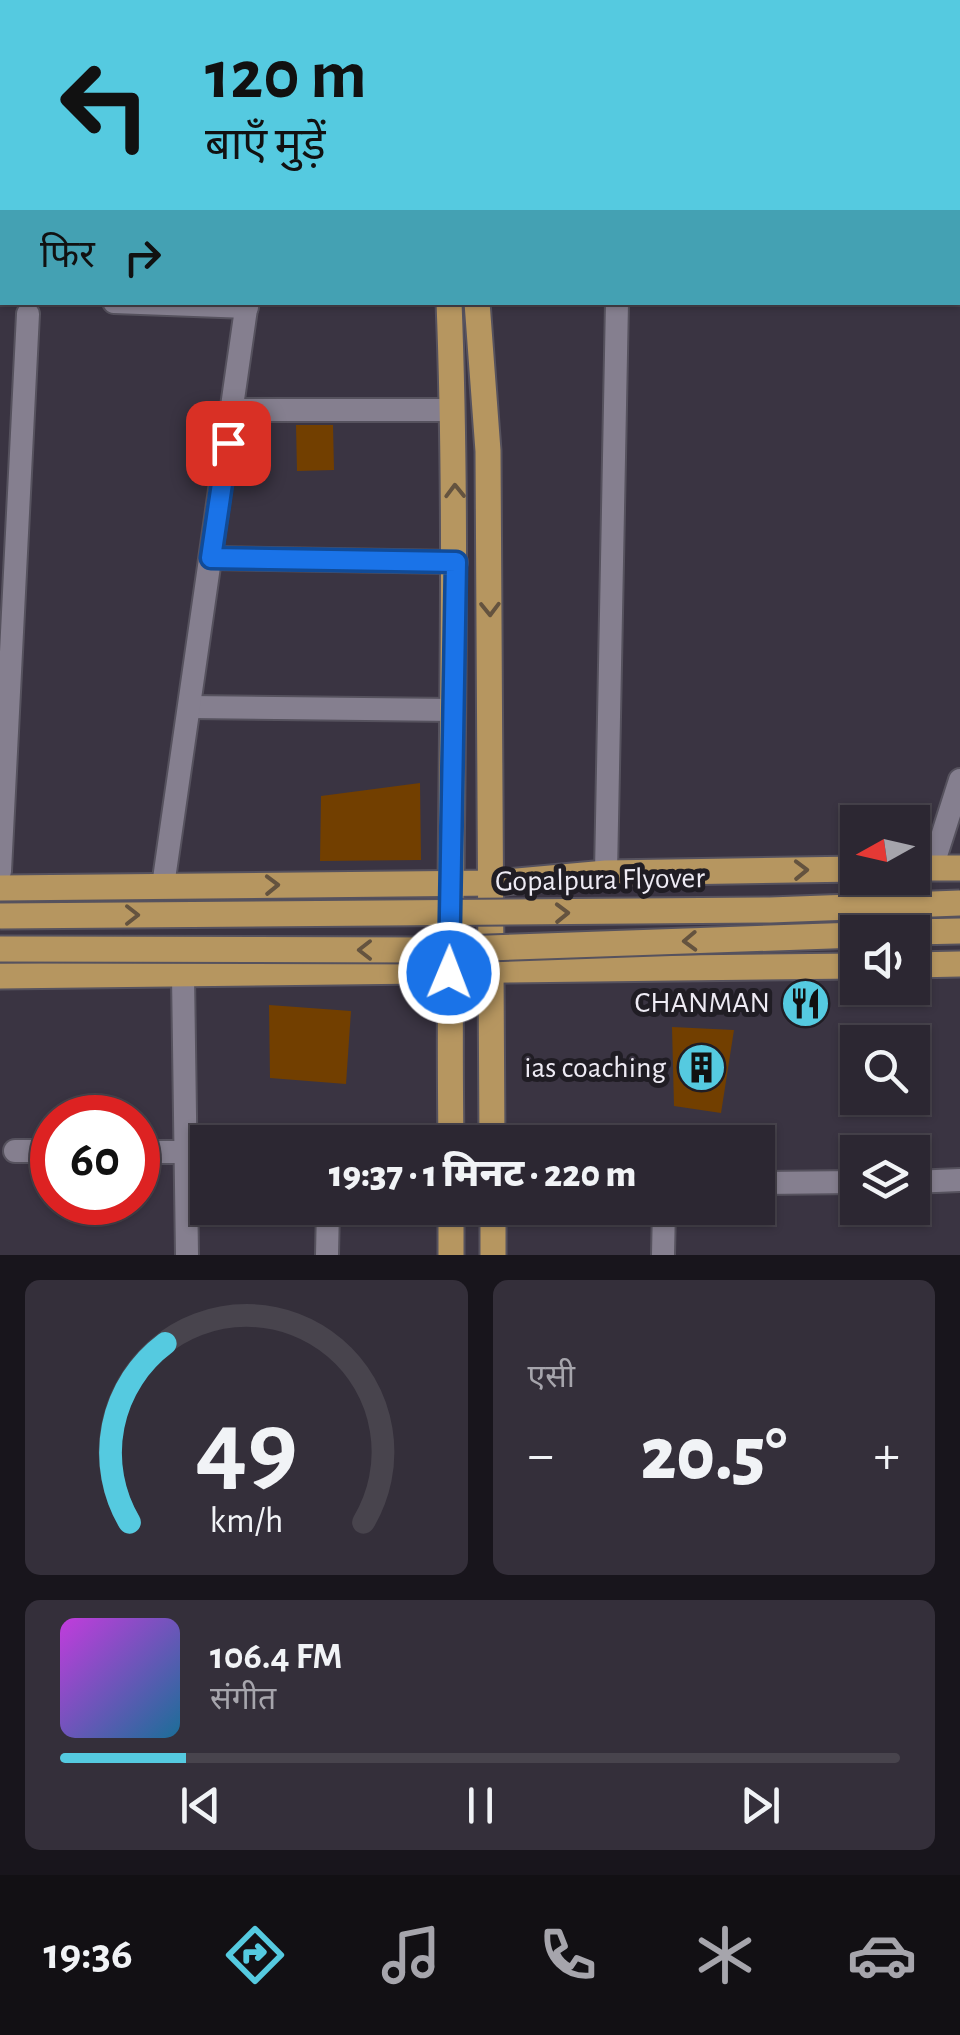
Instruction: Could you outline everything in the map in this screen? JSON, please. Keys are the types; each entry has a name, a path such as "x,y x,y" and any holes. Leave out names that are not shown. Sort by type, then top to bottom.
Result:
{"main road":[{"path":"450,305 456,562 449,973 451,1125"},
{"path":"477,305 488,450 494,883 492,1125"},
{"path":"930,868 960,868"},
{"path":"0,888 494,883 606,873 840,869"},
{"path":"752,871 754,968"},
{"path":"64,887 66,976"},
{"name":"Gopalpura Flyover","path":"0,916 770,910 960,903"},
{"path":"930,932 960,931"},
{"name":"Gopalpura Flyover","path":"0,948 430,950 840,935"},
{"path":"930,964 960,964"},
{"path":"0,976 840,966"},
{"path":"451,1225 451,1255"},
{"path":"493,1225 493,1255"}],"street":[{"path":"163,886 247,305"},
{"path":"606,873 617,305"},
{"path":"0,871 28,314"},
{"path":"0,377 24,377"},
{"path":"232,410 453,410"},
{"path":"211,558 456,562"},
{"path":"190,706 454,710"},
{"path":"930,849 960,780"},
{"path":"183,975 192,1125"},
{"path":"15,1150 30,1150"},
{"path":"160,1155 190,1159"},
{"path":"930,1181 960,1180"},
{"path":"775,1183 840,1182"},
{"path":"187,1255 190,1214"},
{"path":"327,1255 328,1225"},
{"path":"664,1225 664,1255"}],"building":[{"path":"296,425 333,425 334,470 297,471"},
{"path":"420,783 421,860 320,861 321,796"},
{"path":"269,1005 351,1011 346,1084 270,1078"},
{"name":"ias coaching","path":"672,1027 734,1030 721,1113 674,1106"}],"place":[{"name":"CHANMAN","path":"805,1003"},
{"name":"ias coaching","path":"701,1068"}],"route":[{"path":"228,443 211,558 456,562 449,787 449,973"}]}
